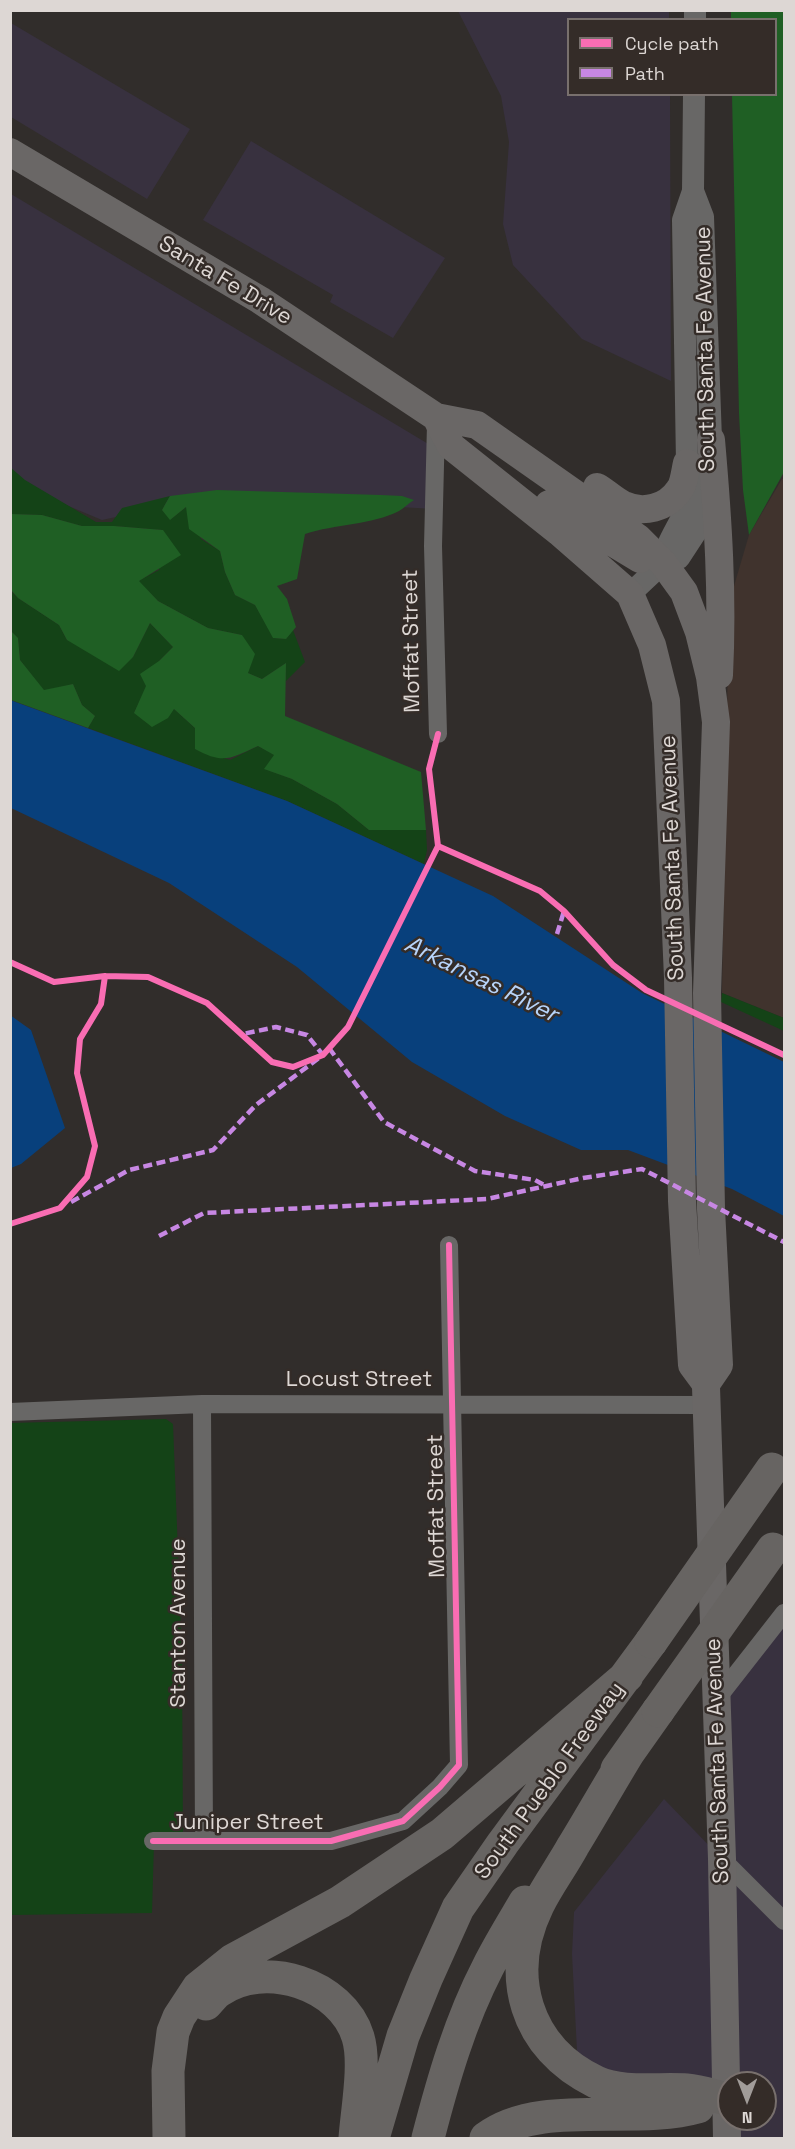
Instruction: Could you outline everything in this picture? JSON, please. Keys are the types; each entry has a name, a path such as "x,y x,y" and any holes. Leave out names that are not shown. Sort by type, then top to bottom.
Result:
{"highway":[{"name":"South Pueblo Freeway","path":"373,2139 403,2036 458,1908 627,1676 778,1460"},
{"name":"South Pueblo Freeway","path":"429,2139 452,2054 487,1968 538,1879 779,1541"},
{"path":"169,2139 168,2071 172,2041 179,2017 198,1988 233,1960 340,1902 442,1834 627,1676"},
{"path":"629,1752 538,1905 526,1939 520,1972 526,2007 541,2036 563,2061 598,2083 635,2090 689,2090 717,2097"},
{"path":"187,2139 185,2055 189,2031 196,2014 219,1991 255,1978 297,1980 338,2004 351,2020 358,2038 361,2057 355,2139"},
{"path":"486,2139 504,2128 538,2118 648,2114 694,2109 717,2102"}],"main road":[{"name":"Santa Fe Drive","path":"10,152 260,300 436,417 477,425 639,538 663,563 684,592 699,632 710,677"},
{"name":"Santa Fe Drive","path":"436,417 451,446 604,569 630,594"},
{"path":"711,440 720,539 721,625 716,722"},
{"path":"571,490 588,482 624,505 643,511 669,501 680,489 687,463"},
{"path":"483,471 528,492 638,559 663,563"},
{"name":"South Santa Fe Avenue","path":"630,594 652,645 666,701 678,978 682,1201 692,1365 706,1394 722,1859 726,2071"},
{"name":"South Santa Fe Avenue","path":"706,1394 719,1365 711,1209 707,993 716,722 710,677"}],"street":[{"name":"South Santa Fe Avenue","path":"663,563 665,550 682,517 690,491 687,463 684,220 693,191 694,96"},
{"name":"South Santa Fe Avenue","path":"630,594 663,563 679,558 696,532 710,477 711,440 703,217 693,191"},
{"name":"Moffat Street","path":"436,417 433,546 438,734"},
{"name":"Moffat Street","path":"449,1245 459,1765"},
{"name":"Locust Street","path":"10,1412 202,1404 453,1404 706,1394"},
{"name":"Stanton Avenue","path":"202,1404 204,1841"},
{"path":"716,1700 784,1613"},
{"name":"Juniper Street","path":"153,1841 331,1841 403,1821 440,1787 459,1765"},
{"path":"722,1859 784,1921"}],"shaded area":[{"path":"458,11 669,11 669,18 567,18 567,96 670,96 671,381 582,339 513,265 503,224 509,142 501,96"},
{"path":"11,23 190,129 147,199 11,117"},
{"path":"251,141 445,258 393,338 330,302 333,295 203,220"},
{"path":"11,194 435,448 434,509 211,496 102,520 11,482"},
{"path":"784,479 784,1018 722,993 729,603 749,535"},
{"path":"784,1613 784,2138 727,2138 727,2131 777,2131 777,2071 717,2071 717,2097 578,2070 572,1954 574,1912 664,1799 721,1858 716,1700"}],"green space":[{"path":"731,11 784,11 784,472 749,535 743,490 739,413 732,96 777,96 777,18 731,18"},
{"path":"10,467 25,480 96,522 112,522 122,508 170,496 162,510 171,519 186,507 201,539 220,551 225,572 235,595 255,605 274,638 286,639 293,630 305,662 286,681 286,663 262,679 248,673 242,635 208,628 158,601 138,581 159,570 163,530 82,526 42,515 11,514"},
{"path":"217,490 402,496 414,500 388,516 305,534 297,579 277,586 287,599 296,627 286,639 273,638 255,605 235,595 225,572 220,551 189,529 186,507 170,520 162,510 170,496"},
{"path":"11,514 42,515 82,526 163,530 181,555 139,581 158,601 208,628 242,635 255,654 248,673 262,679 286,663 285,716 421,772 426,830 369,830 337,804 292,779 264,769 274,755 258,746 227,758 205,754 195,749 195,728 174,709 168,718 152,727 134,713 146,686 140,674 159,661 173,647 150,623 133,657 119,671 67,640 59,625 18,598 11,590"},
{"path":"10,590 18,598 59,625 67,640 133,657 150,623 173,647 159,661 134,713 173,708 195,728 195,749 230,760 258,746 275,755 265,769 292,779 337,804 369,830 426,830 427,850 424,864 287,801 88,728 95,716 82,705 73,684 44,691 20,660 18,638 11,631"},
{"path":"11,631 18,638 20,660 44,690 73,684 82,705 95,716 88,728 11,700"},
{"path":"722,993 784,1018 784,1031 721,1002"},
{"path":"166,1419 173,1424 182,1656 183,1841 154,1842 152,1913 11,1915 10,1423"}],"water":[{"name":"Arkansas River","path":"10,700 287,801 493,896 642,993 784,1062 784,1216 732,1189 628,1150 581,1150 505,1116 412,1062 297,967 169,883 11,808"},
{"path":"10,1015 31,1030 65,1128 21,1164 11,1168"}],"marked path":[{"path":"557,934 564,911"},
{"path":"71,1202 129,1170 213,1150 256,1105 323,1055 307,1035 276,1027 243,1034"},
{"path":"329,1048 384,1122 475,1171 535,1180 546,1186"},
{"path":"159,1236 204,1213 487,1199 583,1178 642,1169 784,1242"}],"cycle path":[{"path":"438,734 429,769 438,846"},
{"path":"10,962 54,982 105,976 148,977 207,1003 272,1062 293,1067 323,1055 348,1027 438,846 540,891 564,911 613,965 646,990 784,1055"},
{"path":"10,1224 60,1208 87,1177 95,1146 77,1073 80,1039 101,1004 105,976"},
{"path":"153,1841 331,1841 403,1821 440,1787 459,1765 449,1245"}]}
